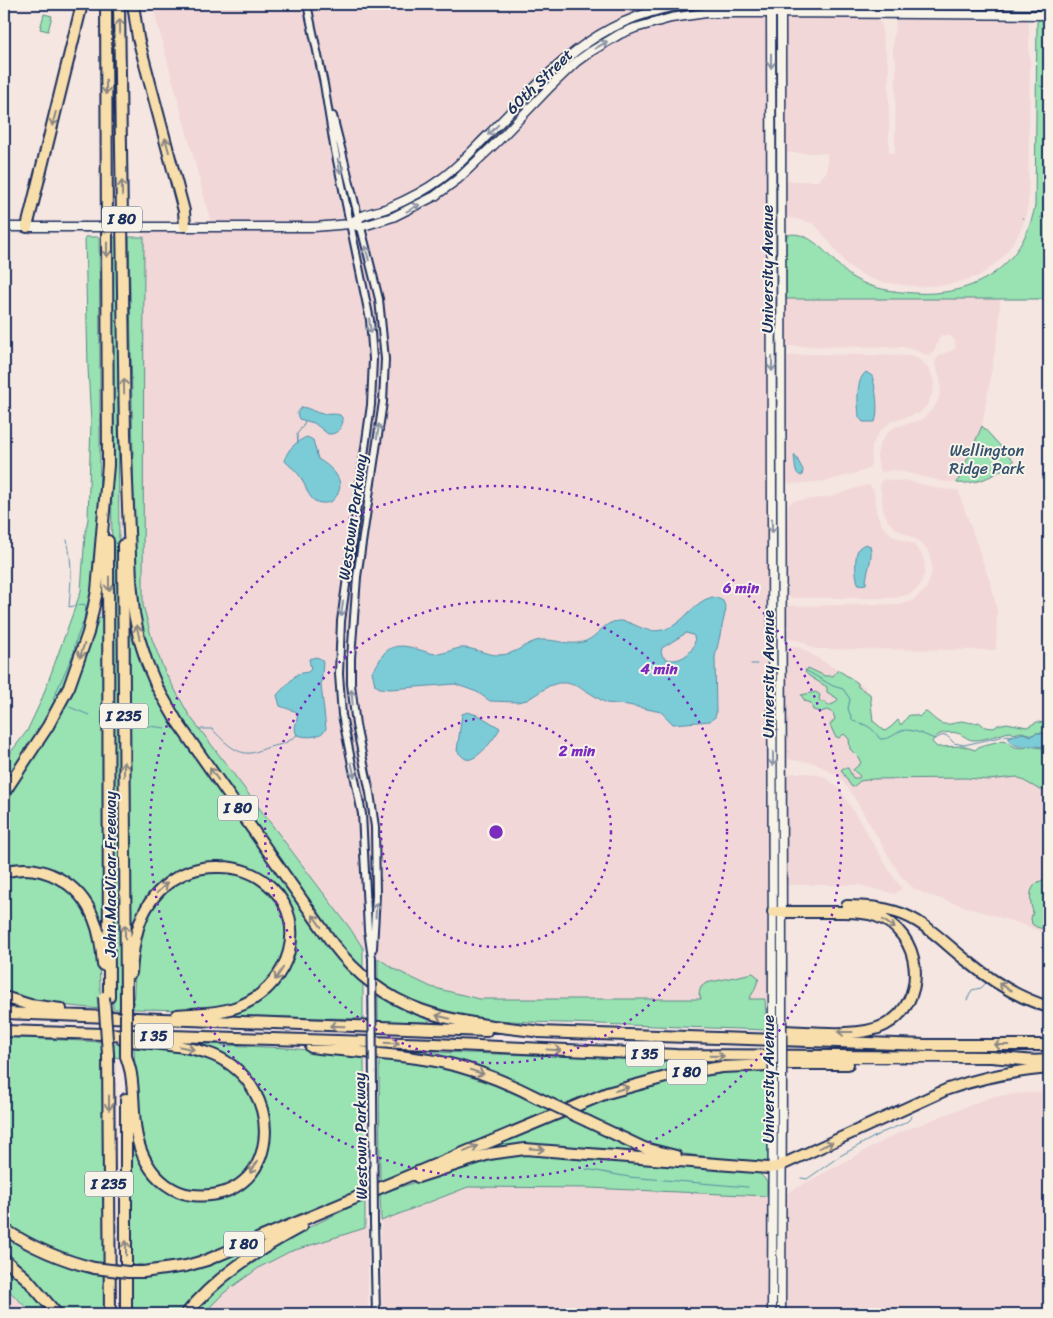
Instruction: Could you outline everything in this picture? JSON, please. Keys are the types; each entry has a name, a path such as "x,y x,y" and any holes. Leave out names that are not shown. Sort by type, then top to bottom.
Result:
{"highway":[{"path":"27,227 82,4"},
{"name":"I 80","path":"4,793 48,726 69,687 88,633 97,592 108,465 106,4"},
{"name":"I 80","path":"120,4 125,434 131,580 134,613 139,638 157,687 170,710 344,959 370,984 390,997 415,1009 431,1014 477,1024 543,1032 926,1045 1049,1045"},
{"path":"133,4 138,38 184,211 185,226"},
{"name":"John MacVicar Freeway","path":"125,434 123,580 126,1314"},
{"name":"John MacVicar Freeway","path":"108,465 106,997 110,1314"},
{"path":"4,789 15,777"},
{"path":"125,1019 222,1011 244,1004 264,992 276,979 285,964 291,941 291,926 280,898 260,878 233,868 214,866 195,869 172,880 150,902 138,928 126,998"},
{"path":"4,872 20,869 49,873 68,884 82,898 92,913 98,929 106,997"},
{"path":"778,908 862,906 898,912 939,937 964,960 991,979 1020,995 1049,1007"},
{"path":"758,1038 783,1031 857,1032 885,1025 902,1011 914,985 915,967 910,949 897,929 887,921 875,915 864,913 778,908"},
{"path":"4,997 30,1005 84,1012 101,1017"},
{"name":"I 35","path":"4,1013 125,1019 543,1032"},
{"name":"I 35","path":"4,1030 435,1044 676,1055 991,1057 1035,1061"},
{"path":"52,1032 192,1049 214,1055 239,1071 246,1078 258,1097 263,1113 265,1130 264,1143 258,1163 240,1184 229,1190 202,1196 176,1190 154,1174 142,1153 136,1135 131,1075 126,1056"},
{"path":"256,1039 443,1062 480,1072 644,1148 666,1154 736,1165"},
{"name":"I 80","path":"4,1229 47,1254 94,1268 120,1272 143,1272 178,1268 207,1260 590,1100 615,1091 678,1074 722,1067 753,1065 924,1064 1049,1060"},
{"path":"362,1194 489,1154 525,1148 736,1165 777,1166 948,1089 998,1074 1049,1068"},
{"path":"186,1314 214,1284 233,1269 294,1230 334,1210 342,1203"},
{"path":"4,1259 27,1279 57,1314"}],"main road":[{"name":"60th Street","path":"350,224 358,216 402,202 441,179 468,156 559,64 589,40 635,16 662,8 691,4"},
{"name":"University Avenue","path":"771,4 778,908 782,1023 782,1075 772,1314"},
{"name":"University Avenue","path":"781,4 778,908 773,1023 773,1075 782,1314"},
{"path":"893,4 1049,5"},
{"name":"60th Street","path":"360,227 393,218 445,190 479,159 576,62 620,34 646,24 678,16 781,12 1049,15"},
{"path":"4,227 314,227 350,224 360,227"}],"street":[{"name":"Westown Parkway","path":"307,4 370,320 373,368 371,405 341,621 339,674 342,715 362,814 368,930 372,958"},
{"name":"Westown Parkway","path":"324,84 379,299 385,359 382,402 357,577 351,652 351,684 356,724 375,827 376,895 372,958 376,1314"}],"shaded area":[{"path":"152,4 771,4 773,999 479,999 431,987 394,969 363,948 189,715 164,670 152,639 143,605 144,227 212,226"},
{"path":"792,16 843,16 877,19 881,23 889,68 889,153 895,153 896,59 893,56 893,41 896,19 900,17 1026,19 1029,24 1030,56 1028,205 1024,222 1018,235 1003,257 995,264 979,276 952,284 919,287 881,282 864,276 847,265 812,223 788,217 784,214 783,181 818,181 827,171 827,153 785,153 784,23"},
{"path":"783,299 1000,299 999,327 982,426 957,483 896,470 882,472 879,469 877,456 879,445 887,433 895,427 921,420 934,408 941,388 940,378 935,365 936,360 940,355 954,350 956,346 954,339 948,335 942,335 935,350 928,355 905,347 788,346 783,341"},
{"path":"811,354 912,356 922,361 930,371 934,382 933,392 927,405 920,413 892,421 879,432 872,446 871,464 867,470 827,481 791,484 785,481 784,359 789,356"},
{"path":"885,479 894,481 904,480 941,489 958,490 992,588 997,610 996,650 814,649 803,642 786,636 785,609 787,606 901,604 912,601 926,589 931,576 930,556 927,549 919,541 896,529 888,521 883,509 880,485 881,481"},
{"path":"869,485 874,490 876,512 883,527 893,536 913,544 921,553 925,572 919,587 910,594 896,598 787,597 784,593 784,545 787,535 788,505 793,501 830,497"},
{"path":"791,645 801,648 865,687 865,773 1049,774 1049,935 1018,923 925,894 913,888 900,875 849,789 838,776 814,763 791,760 786,756 787,702 785,700 785,654"},
{"path":"792,773 809,773 823,776 840,789 902,888 895,894 858,885 787,885 785,781 788,775"},
{"path":"1049,1091 1049,1308 1044,1314 787,1314 787,1193 908,1129 994,1096"},
{"path":"468,1187 589,1188 767,1196 767,1314 382,1314 381,1221"},
{"path":"368,1227 368,1314 205,1314 225,1292 260,1267 289,1252"},
{"path":"4,1286 11,1291 33,1314 4,1314"}],"green space":[{"path":"44,14 52,16 48,31 40,29"},
{"path":"1040,18 1049,18 1049,299 783,299 787,235 797,234 806,237 855,279 876,288 899,292 936,293 957,290 993,274 1008,261 1020,246 1029,227 1035,206 1037,22"},
{"path":"85,237 99,237 99,526 94,580 84,633 70,675 45,723 4,782 4,761 27,731 41,701 81,591 85,534 88,519 91,423"},
{"path":"111,237 117,237 122,1009 113,1009"},
{"path":"129,237 144,237 143,605 152,639 164,670 189,715 363,948 363,971 338,942 169,699 156,673 141,627 135,562"},
{"name":"Wellington Ridge Park","path":"982,426 1014,461 987,478 973,482 957,483"},
{"path":"99,618 103,618 104,937 65,878 4,868 4,801 67,702 82,669"},
{"path":"127,618 130,618 146,672 328,945 345,966 363,983 363,1019 210,1015 231,1011 283,974 292,917 248,869 172,875 132,939 130,939"},
{"path":"808,668 825,676 833,676 838,670 858,683 858,687 870,694 873,721 885,731 898,720 901,725 909,715 919,717 925,711 942,724 962,721 979,722 985,727 994,728 1007,723 1027,727 1037,722 1046,723 1049,733 1036,733 1032,735 1010,732 972,740 949,732 942,733 932,742 937,747 963,746 975,750 980,746 1004,740 1015,747 1023,748 1029,746 1042,748 1049,744 1049,787 1047,790 1040,790 1017,777 988,780 966,778 873,779 860,781 853,787 841,770 848,768 853,778 859,778 860,776 853,770 861,763 850,749 849,739 844,734 839,738 835,736 830,725 835,719 833,713 827,710 821,712 813,710 811,703 805,701 801,695 816,692 820,695 819,699 821,702 826,702 828,706 835,703 838,699 827,692 827,687 805,672"},
{"path":"206,869 246,874 271,891 285,913 288,941 277,970 260,991 233,1005 193,1010 133,1009 136,955 147,911 169,885"},
{"path":"13,872 47,875 74,893 93,923 99,959 101,1009 39,1003 4,993 4,875"},
{"path":"1043,880 1049,883 1049,927 1047,928 1032,924 1031,918 1033,912 1030,897 1032,889 1038,882"},
{"path":"378,958 394,969 431,987 479,999 701,999 699,993 701,987 706,983 753,973 759,978 749,999 765,999 767,1030 513,1021 458,1014 432,1008 405,998 378,984"},
{"path":"378,995 402,1008 429,1019 429,1022 378,1021"},
{"path":"4,1037 102,1042 105,1266 65,1256 4,1224"},
{"path":"113,1043 122,1044 122,1055 119,1058 113,1055"},
{"path":"185,1043 287,1048 364,1055 365,1188 206,1255 179,1263 143,1267 142,1264 131,1266 131,1124 136,1148 170,1190 223,1195 265,1154 254,1084"},
{"path":"134,1045 201,1054 226,1065 251,1091 262,1126 258,1154 245,1175 218,1190 186,1190 172,1184 156,1170 143,1146 136,1105"},
{"path":"405,1051 714,1061 714,1064 636,1080 562,1106 525,1088 404,1055"},
{"path":"379,1056 474,1073 553,1109 380,1182"},
{"path":"766,1070 769,1091 770,1162 758,1163 676,1153 646,1145 573,1111 628,1092 666,1082 729,1071"},
{"path":"565,1115 656,1155 538,1145 476,1155 475,1152"},
{"path":"515,1153 758,1172 767,1181 767,1196 589,1188 468,1187 381,1221 380,1194 486,1158"},
{"path":"365,1200 365,1228 289,1252 260,1267 225,1292 205,1314 190,1314 224,1280 287,1238"},
{"path":"4,1235 40,1256 79,1270 106,1275 106,1314 60,1314 4,1255"},
{"path":"275,1236 197,1295 181,1314 132,1314 132,1277 186,1271"},
{"path":"4,1262 26,1282 54,1314 33,1314 4,1286"}],"water":[{"path":"866,372 872,376 875,387 877,406 875,422 863,422 859,417 859,387 862,376"},
{"path":"302,407 320,413 340,415 343,419 341,428 337,432 328,434 314,423 299,419 297,413"},
{"path":"307,437 313,440 318,459 330,468 338,478 339,490 337,496 331,502 323,503 313,500 299,475 285,461 287,453 293,446"},
{"path":"795,455 803,470 802,476 796,471"},
{"path":"866,544 870,546 871,551 866,584 859,585 856,572 856,555 859,548"},
{"path":"712,597 717,598 723,601 726,609 715,657 716,714 710,721 673,724 661,712 628,705 606,703 580,687 567,683 549,686 527,700 517,702 490,701 477,692 455,684 390,689 380,688 375,685 372,671 385,652 393,647 405,646 436,654 461,648 499,655 517,651 541,640 580,643 594,636 605,626 618,621 624,621 651,631 666,629 673,626 705,600","holes":["686,633 693,635 695,640 692,650 682,658 669,660 663,657 662,648"]},
{"path":"316,657 323,662 321,685 326,729 317,736 301,736 297,735 295,729 297,712 280,706 277,695 297,674 308,672 311,669 309,659"},
{"path":"468,712 480,716 500,728 480,753 475,757 466,759 457,751 462,714"},
{"path":"1023,733 1031,736 1036,733 1049,734 1049,743 1044,746 1019,746 1013,744 1008,737"}],"waterway":[{"path":"1040,86 1049,89"},
{"path":"1040,218 1047,214 1048,211 1047,139 1049,136"},
{"path":"298,443 297,434 305,421"},
{"path":"56,700 53,699 74,652 76,640 84,620 86,606 84,604 69,607 71,566 67,540"},
{"path":"751,664 757,664"},
{"path":"805,670 833,686 843,689 850,699 848,709 853,721 868,727 880,739 888,738 903,730 917,732 935,739 946,735 954,743 964,745 1009,735 1012,736"},
{"path":"67,706 89,715"},
{"path":"142,725 165,728"},
{"path":"199,729 212,729 229,746 245,753 253,753 284,743 297,735"},
{"path":"967,1000 972,990 981,988 987,982"},
{"path":"801,1178 807,1179 840,1156 881,1133 903,1124 912,1116"},
{"path":"586,1169 629,1177 748,1187"}]}
